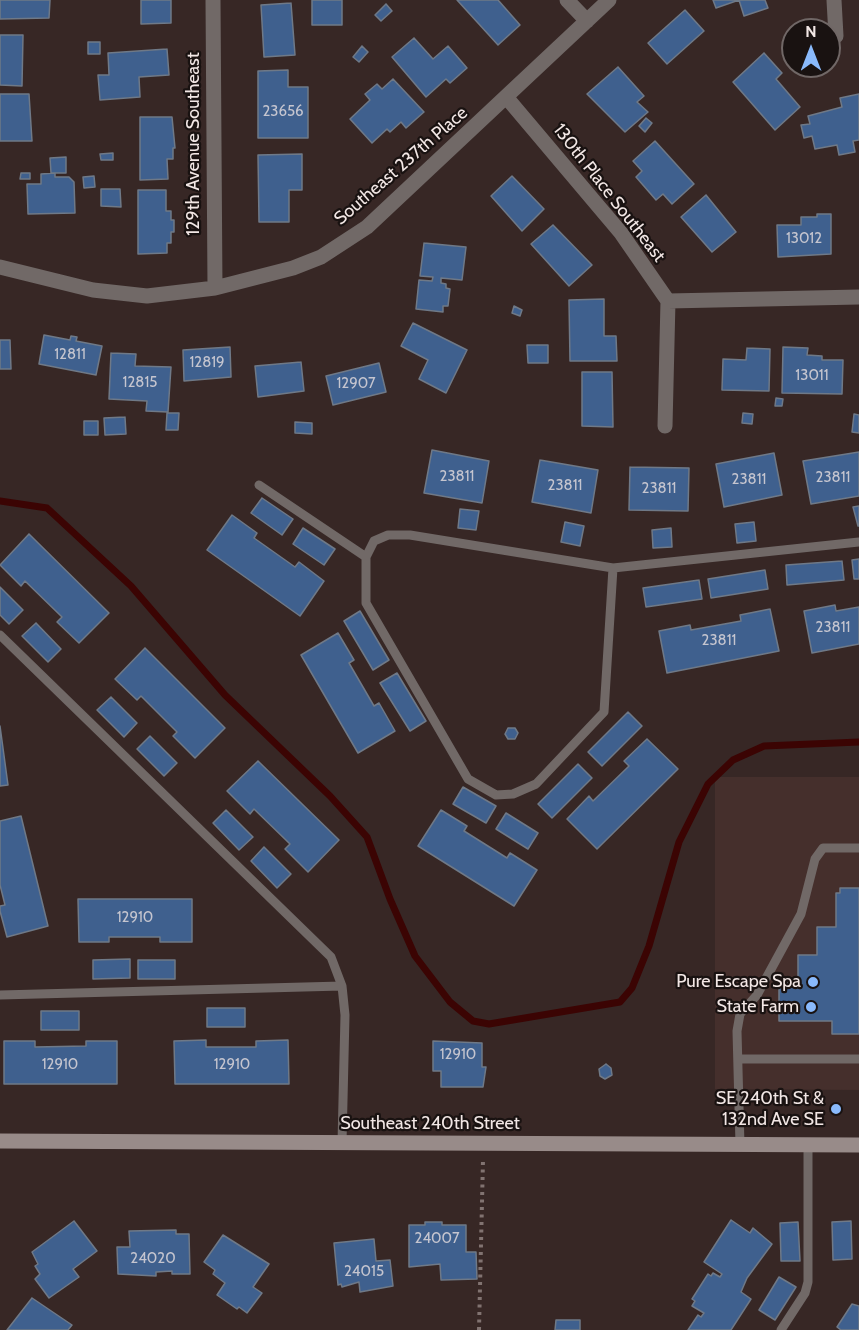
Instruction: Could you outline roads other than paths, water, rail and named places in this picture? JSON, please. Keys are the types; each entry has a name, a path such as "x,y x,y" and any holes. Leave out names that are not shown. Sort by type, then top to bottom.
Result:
{"main road":[{"name":"Southeast 240th Street","path":"0,1141 859,1145"}],"street":[{"name":"129th Avenue Southeast","path":"213,0 215,288"},
{"path":"567,0 587,21"},
{"name":"Southeast 237th Place","path":"0,267 93,290 147,296 215,288 293,268 330,250 367,226 507,98 609,0"},
{"path":"834,0 835,18"},
{"name":"130th Place Southeast","path":"507,98 621,233 668,301"},
{"path":"665,426 668,301 859,297"}],"lane":[{"path":"259,485 366,557"},
{"path":"614,568 604,712 536,784 513,794 496,795 468,779 366,603 366,557 374,542 388,535 410,535 614,568 859,542"},
{"path":"0,634 331,957 342,986 345,1015 342,1143"},
{"path":"740,1145 738,1059 740,1014 757,995 801,914 815,859 823,849 859,849"},
{"path":"0,995 342,986"},
{"path":"738,1059 859,1059"},
{"path":"781,1330 805,1293 808,1282 808,1145"}],"waterway":[{"path":"0,501 47,508 131,586 225,695 330,796 367,837 390,899 415,956 450,1002 473,1021 489,1024 620,1002 632,988 649,946 679,842 708,784 733,760 764,746 859,742"}],"place":[{"name":"Pure Escape Spa","path":"813,982"},
{"name":"State Farm","path":"811,1007"},
{"name":"SE 240th St & 132nd Ave SE","path":"836,1109"}]}
